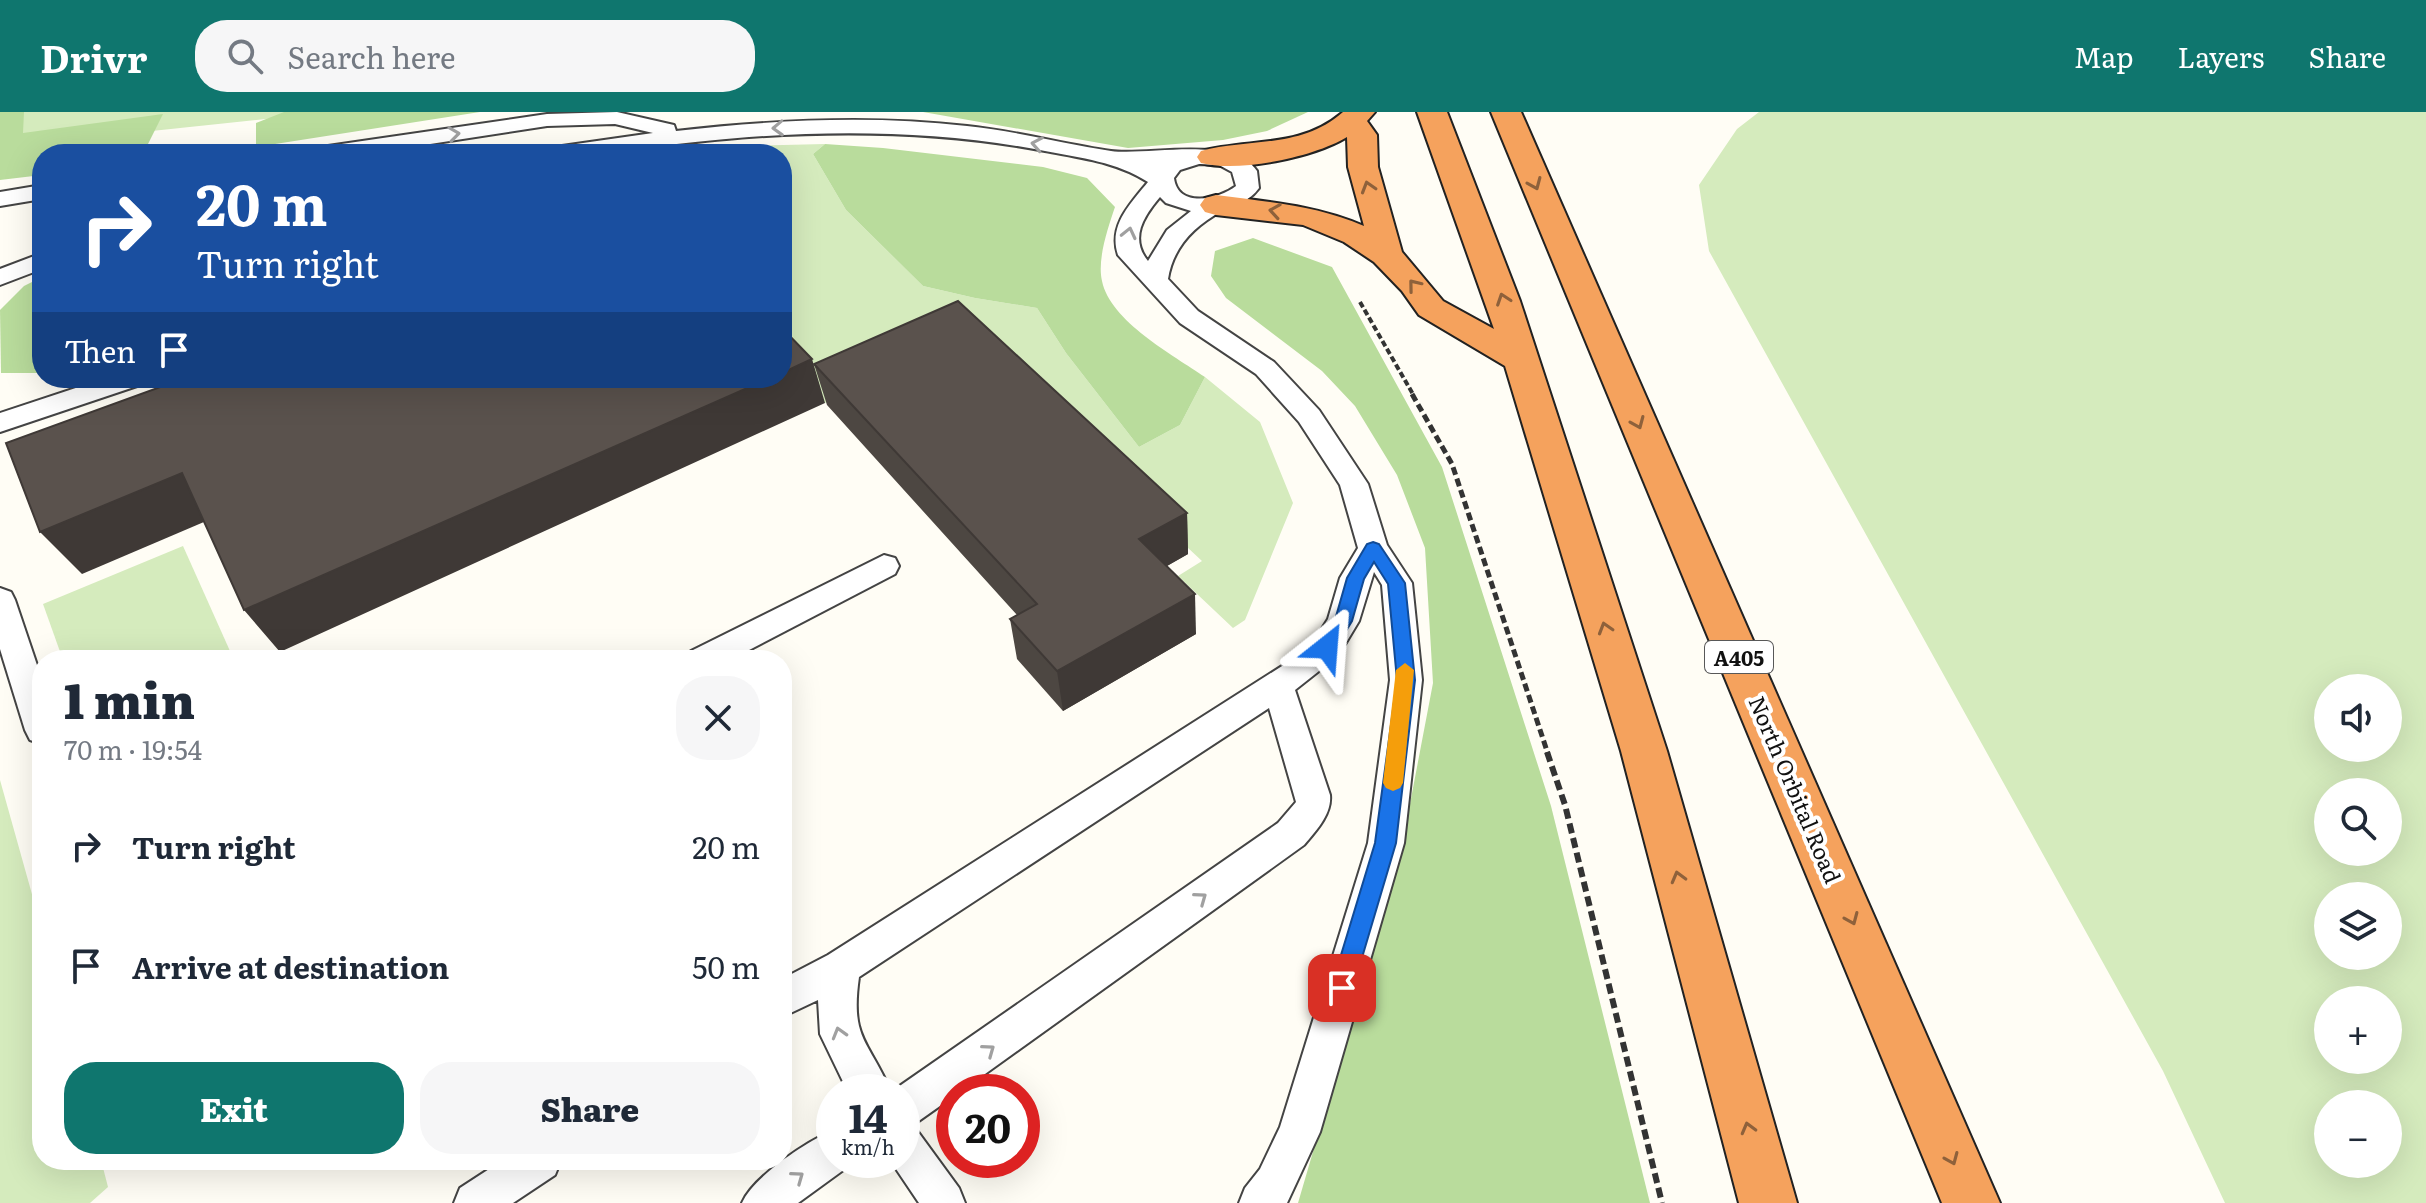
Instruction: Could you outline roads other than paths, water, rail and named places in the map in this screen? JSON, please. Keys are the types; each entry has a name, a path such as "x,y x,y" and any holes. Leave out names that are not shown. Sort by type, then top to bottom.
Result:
{"highway":[{"path":"1432,112 1503,301 1644,751 1768,1203"},
{"name":"North Orbital Road","path":"1506,112 1971,1203"},
{"path":"1205,157 1258,154 1289,148 1319,139 1356,116 1362,135 1363,167 1386,255"},
{"path":"1216,205 1272,210 1327,222 1356,235 1386,255 1414,284 1431,308 1522,360"}],"lane":[{"path":"387,144 547,120 615,118 684,134"},
{"path":"620,144 684,134 801,128 946,130 1114,158 1135,164 1161,181 1171,197 1183,203 1216,205"},
{"path":"1114,158 1205,157 1238,164 1250,179 1248,188 1241,196 1216,205 1182,226 1157,262 1156,279"},
{"path":"1205,157 1171,165 1136,211 1127,235 1126,252 1135,266 1156,279 1165,294 1189,317 1265,368 1309,416 1354,484 1373,548 1397,583 1406,680 1386,843 1299,1132 1268,1197"},
{"path":"0,199 32,194"},
{"path":"0,278 32,264"},
{"path":"0,423 104,388"},
{"path":"792,994 841,967 1277,687 1327,647 1343,621 1355,578 1373,548"},
{"path":"721,650 884,566"},
{"path":"0,600 32,699"},
{"path":"920,1096 1291,834 1306,818 1314,799 1310,778 1288,722 1286,702 1277,687"},
{"path":"841,967 834,1004 837,1035 860,1074"},
{"path":"763,1203 816,1164"},
{"path":"920,1168 944,1203"},
{"path":"475,1203 525,1170"}]}
